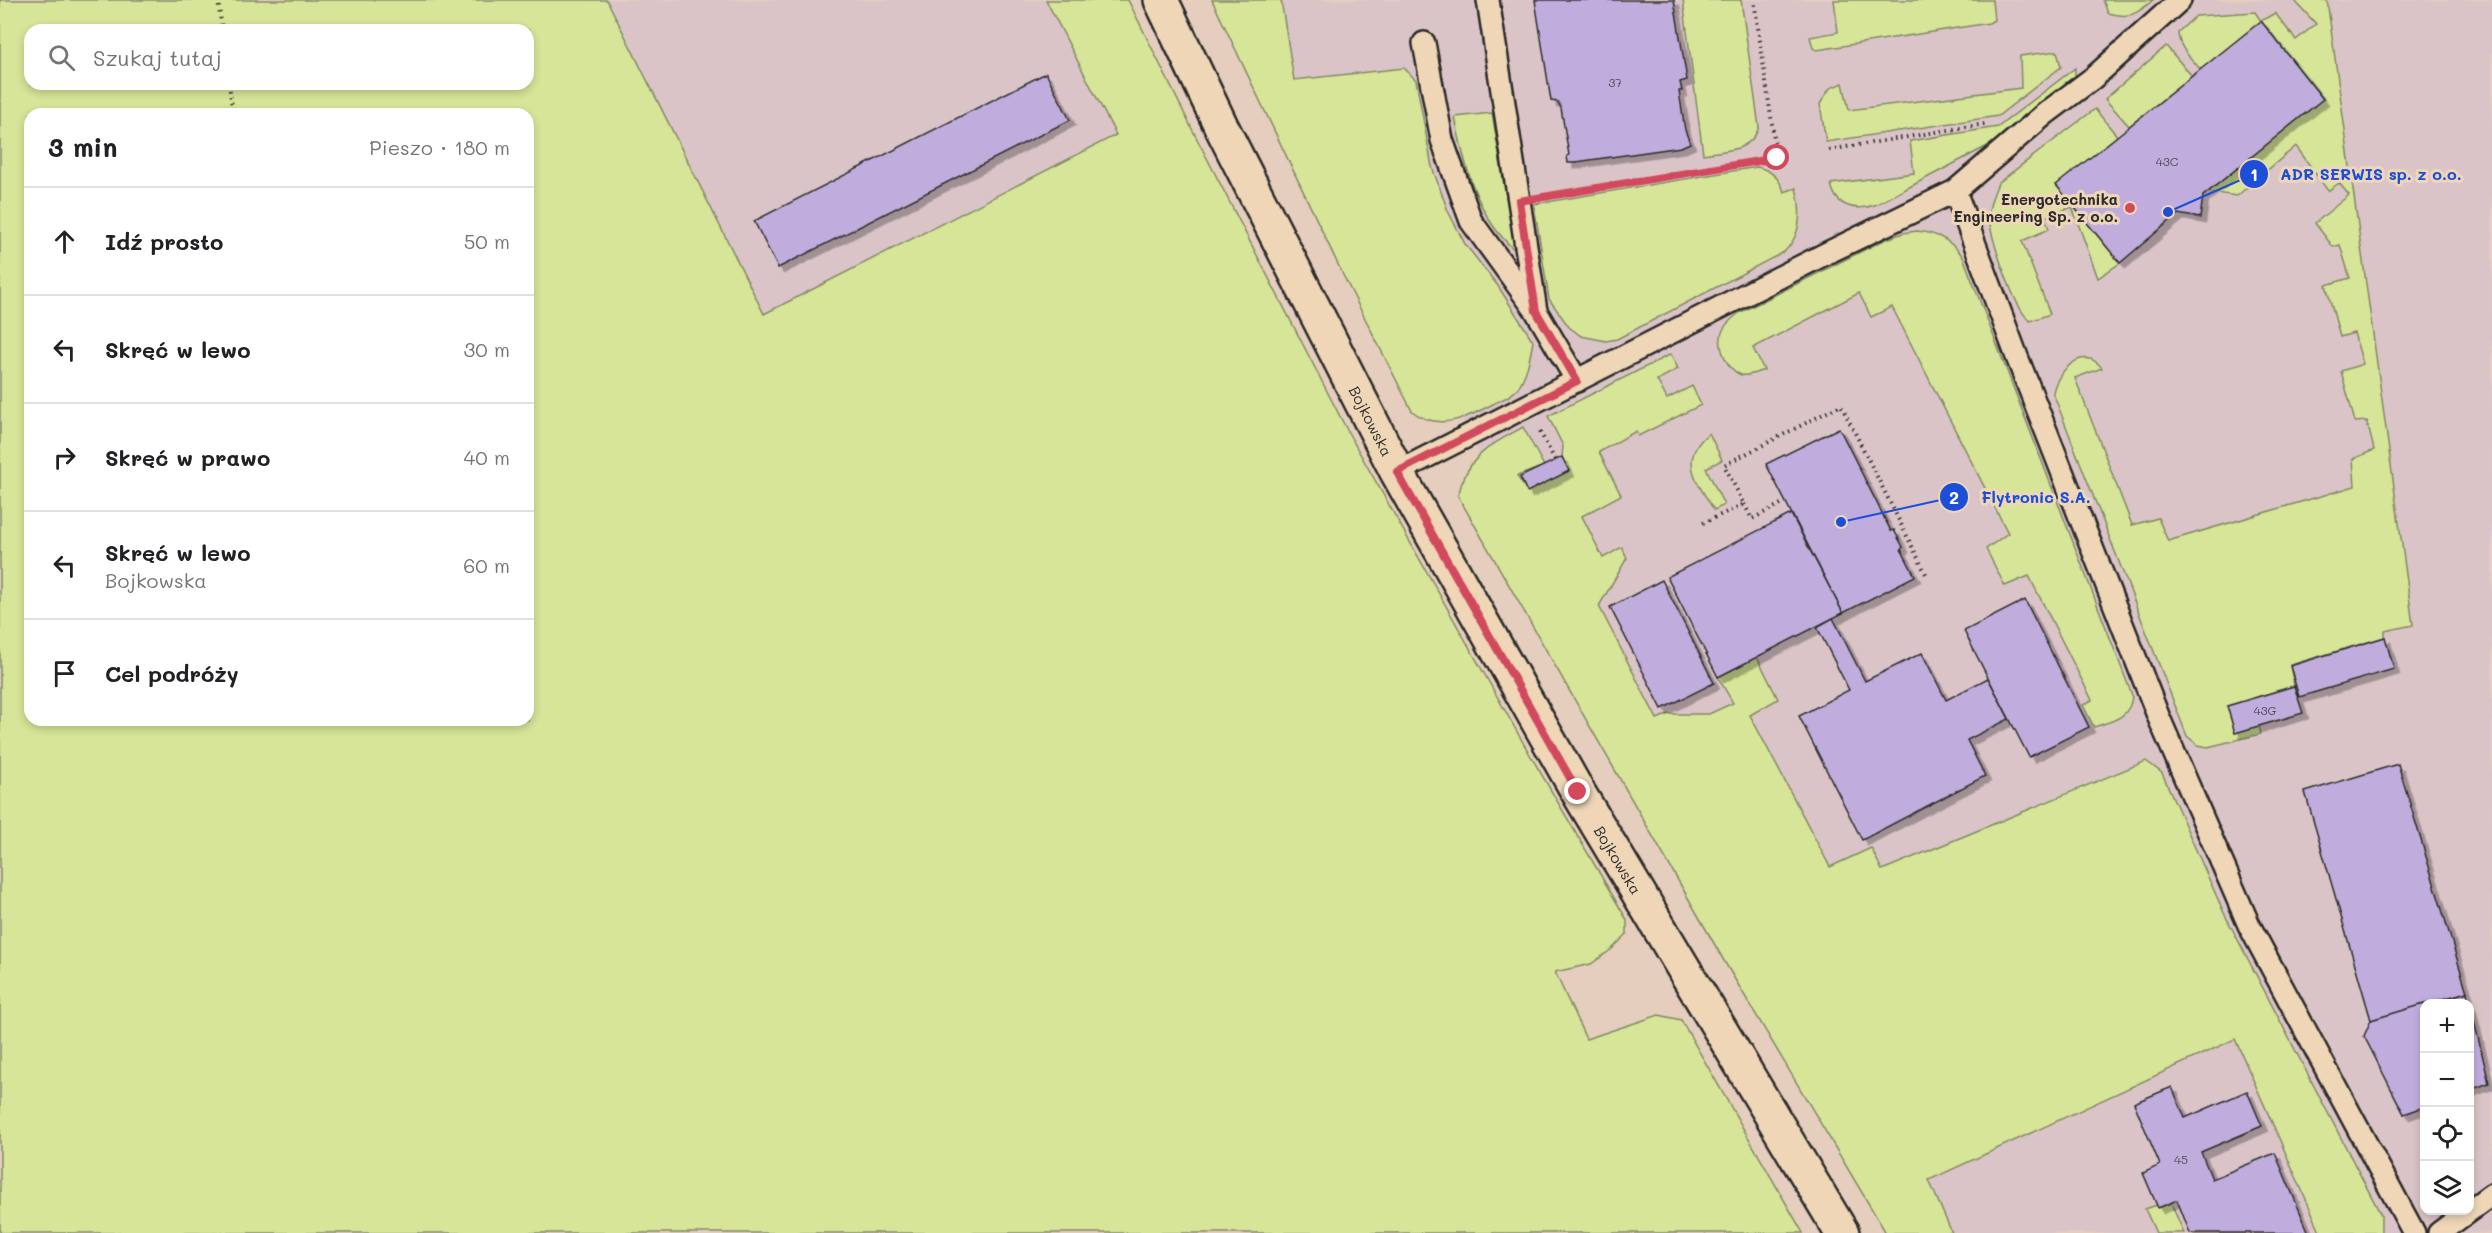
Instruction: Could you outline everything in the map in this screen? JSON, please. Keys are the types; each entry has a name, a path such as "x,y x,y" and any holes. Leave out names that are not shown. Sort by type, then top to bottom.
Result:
{"street":[{"name":"Bojkowska","path":"1161,0 1221,126 1397,472 1578,792 1842,1233"}],"lane":[{"path":"1488,0 1536,311"},
{"path":"1397,472 1825,254 1955,191 2045,114 2093,78 2180,0"},
{"path":"1424,43 1442,141 1471,221 1536,311 1577,381"},
{"path":"1955,191 2017,357 2159,718 2249,925 2414,1233"},
{"path":"2439,1233 2492,1194"}],"path":[{"path":"218,0 221,24"},
{"path":"1519,201 1777,158 1754,0"},
{"path":"231,90 232,108"},
{"path":"1829,150 1987,124"},
{"path":"1785,502 1752,519 1724,465 1841,405 1927,576"},
{"path":"1703,523 1744,504"}],"shaded area":[{"path":"607,0 1049,0 1116,135 764,314"},
{"path":"1242,0 2492,0 2492,1233 1891,1233 1266,50"}],"green space":[{"path":"0,0 607,0 764,314 1116,135 1046,0 1128,0 1349,434 1529,753 1627,920 1627,934 1612,949 1591,964 1555,972 1586,1039 1659,1015 1681,1020 1803,1233 0,1233"},
{"path":"1212,0 1281,0 1294,80 1404,68 1416,80 1432,167 1448,211 1465,244 1498,286 1533,341 1526,372 1512,394 1473,414 1452,421 1432,421 1412,411 1343,275"},
{"path":"1683,0 1741,0 1759,127 1750,141 1737,148 1703,154"},
{"path":"1834,0 1992,0 1994,20 1989,23 1817,50 1813,48 1810,37 1838,32"},
{"path":"2103,0 2153,0 2138,12 2122,15 2108,13"},
{"path":"2294,0 2327,0 2413,625 2385,631 2385,637 2290,665 2294,686 2227,706 2259,726 2261,734 2208,747 2198,745 2187,736 2053,393 2059,377 2079,360 2095,361 2102,368 2075,378 2132,525 2158,518 2168,541 2355,486 2353,459 2374,450 2367,421 2355,422 2341,371 2363,364 2354,333 2340,337 2326,285 2350,278 2340,245 2333,247 2315,223 2349,195 2339,183 2328,191 2296,146 2237,196 2208,192 2323,99 2261,21 2275,13 2296,40 2316,24"},
{"path":"2255,12 2261,21 2201,70 2180,43 2178,32 2196,16"},
{"path":"2166,46 2192,76 2129,126 2105,99"},
{"path":"2057,51 2061,67 1998,116 1826,142 1820,104 1830,88 1843,83 1849,110 2021,88 2020,56"},
{"path":"2075,68 2075,76 1995,142 1877,204 1855,208 1842,203 1837,198 1831,184 1914,173 1910,141 1998,127"},
{"path":"2095,109 2117,136 2057,185 2120,263 2098,278 2072,207 2045,217 2049,229 2022,241 2050,314 2030,321 2017,302 1998,253 1990,224 1991,202 1998,183"},
{"path":"1492,113 1515,250 1491,222 1474,189 1455,117"},
{"path":"1757,167 1774,175 1784,192 1796,188 1799,222 1794,238 1784,252 1617,339 1606,341 1581,336 1569,327 1549,299 1534,204"},
{"path":"1917,231 1943,238 1963,257 2132,695 2128,709 2114,720 2094,727 2083,705 2092,700 2029,576 2005,586 1986,549 2008,533 1892,307 1871,317 1859,293 1753,348 1764,370 1752,374 1741,375 1736,372 1724,356 1721,342 1723,330 1739,313 1884,240"},
{"path":"1671,354 1678,369 1657,380 1667,399 1692,386 1701,405 1638,436 1636,431 1599,452 1621,495 1582,516 1603,558 1622,547 1627,558 1599,606 1657,719 1669,714 1709,714 1733,703 1718,677 1757,657 1778,699 1750,715 1830,867 1871,848 1882,870 2146,761 2162,773 2224,913 2381,1215 2381,1233 2321,1233 2235,1039 1929,1180 1952,1233 1886,1233 1727,966 1458,496 1467,471 1481,454 1523,427 1544,466 1517,476 1527,491 1569,471 1562,457 1563,446 1548,416"},
{"path":"1709,433 1722,460 1706,468 1724,505 1714,510 1697,480 1692,461 1699,443"},
{"path":"2171,1203 2184,1233 2156,1233 2145,1209 2157,1205 2158,1208"}],"building":[{"path":"1535,0 1674,0 1687,80 1680,82 1682,91 1679,91 1685,130 1690,143 1681,147 1568,163 1567,156 1569,155 1561,108 1558,102 1551,101"},
{"path":"2261,21 2323,99 2203,196 2200,218 2178,214 2120,263 2056,185"},
{"path":"1046,73 1070,120 778,268 754,221"},
{"path":"1839,428 1891,531 1894,530 1903,547 1901,549 1915,576 1843,613 1766,464"},
{"path":"1562,457 1569,471 1527,492 1520,477"},
{"path":"1791,514 1843,613 1718,677 1667,577"},
{"path":"1662,580 1714,683 1662,709 1610,607"},
{"path":"2025,600 2089,727 2029,757 1964,631"},
{"path":"1833,618 1865,681 1922,653 1946,700 1988,678 2009,719 1967,740 1985,776 1862,840 1799,716 1849,690 1817,627"},
{"path":"2385,637 2394,669 2299,697 2290,666"},
{"path":"2294,686 2303,713 2235,733 2227,706"},
{"path":"2398,764 2467,992 2443,999 2420,999 2420,1006 2371,1020 2305,792"},
{"path":"2467,992 2468,999 2444,999"},
{"path":"2420,1005 2420,1108 2404,1114 2364,1036 2371,1020"},
{"path":"2474,1021 2489,1083 2474,1089"},
{"path":"2172,1087 2185,1118 2247,1091 2262,1126 2201,1152 2212,1179 2275,1153 2309,1233 2190,1233 2177,1200 2158,1208 2143,1173 2160,1165 2134,1103"}],"place":[{"name":"Energotechnika Engineering Sp. z o.o.","path":"2130,208"},
{"name":"ADR SERWIS sp. z o.o.","path":"2168,212"},
{"name":"Flytronic S.A.","path":"1841,522"}],"route":[{"path":"1578,792 1397,472 1577,381 1536,311 1519,201 1777,158"}]}
